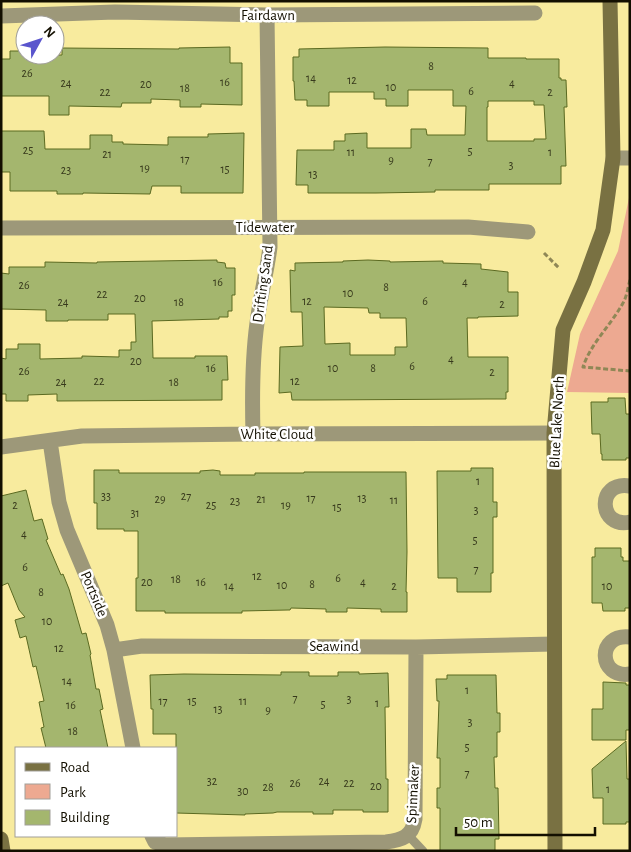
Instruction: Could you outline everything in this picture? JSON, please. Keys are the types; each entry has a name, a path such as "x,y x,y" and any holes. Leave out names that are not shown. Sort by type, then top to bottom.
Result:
{"street":[{"name":"Blue Lake North","path":"555,851 554,433 563,330 584,282 603,230 613,158 610,1"},
{"name":"Fairdawn","path":"1,16 115,7 268,15 535,13"},
{"name":"Drifting Sand","path":"253,434 252,383 254,352 257,321 269,254 268,15"},
{"path":"613,158 630,158"},
{"name":"Tidewater","path":"1,228 468,228 528,232"},
{"name":"White Cloud","path":"1,447 82,436 554,433"},
{"name":"Portside","path":"50,441 59,502 67,530 107,625 114,650 133,747"},
{"path":"630,486 622,485 616,487 606,496 604,503 609,516 615,521 621,523 630,522"},
{"path":"630,637 623,636 610,642 606,648 605,655 606,662 615,672 622,675 630,674"},
{"name":"Seawind","path":"114,650 142,646 416,647 554,644"},
{"name":"Spinnaker","path":"154,839 165,845 386,842 398,840 408,835 414,828 415,819 416,647"},
{"path":"1,839 4,851"}],"lane":[{"path":"408,835 423,851"}],"path":[{"path":"544,254 559,268"},
{"path":"630,280 623,302 596,341 583,367 630,372"}],"green space":[{"path":"630,193 630,393 567,392 580,334 618,251"}],"building":[{"path":"230,47 230,63 242,63 242,105 201,104 201,107 180,107 180,100 151,99 151,103 122,103 121,107 69,106 69,115 49,115 49,96 1,96 1,59 10,59 10,51 15,51 15,65 65,65 65,48"},
{"path":"385,47 488,48 488,58 559,59 559,78 566,80 567,107 564,107 566,166 561,166 561,184 489,184 489,190 435,190 435,192 308,193 308,185 296,185 297,150 334,150 334,141 345,141 345,134 367,133 367,148 411,148 411,129 426,129 427,135 465,135 466,106 453,106 453,90 408,90 408,106 386,106 386,99 374,99 374,92 329,92 329,106 307,106 307,100 295,100 293,57 299,57 299,49","holes":["488,101 534,101 534,105 544,105 546,139 534,139 534,141 487,141"]},
{"path":"1,131 44,131 45,149 90,149 90,135 112,135 112,142 123,142 123,144 168,145 168,137 208,137 208,134 244,133 243,193 181,193 181,186 152,186 150,194 57,194 57,191 10,191 10,172 1,172"},
{"path":"217,260 217,262 225,263 226,268 235,268 235,295 232,295 232,311 228,311 228,317 219,317 219,319 152,321 153,358 227,356 228,380 222,380 222,400 57,401 57,394 28,395 28,401 6,401 6,394 1,394 1,358 6,359 6,349 18,349 18,344 40,344 40,359 82,358 82,356 119,357 119,350 131,350 131,342 136,342 135,314 108,314 108,320 46,321 46,310 1,309 1,273 9,274 9,267 45,267 45,262 97,263"},
{"path":"443,261 443,263 481,264 481,269 508,272 508,292 518,292 518,316 467,318 468,357 508,357 508,392 506,392 506,399 292,400 291,392 279,393 280,347 303,346 302,312 291,312 290,270 295,271 295,263","holes":["324,307 368,308 369,313 380,313 380,318 406,318 407,347 395,347 395,355 350,355 350,343 325,344"]},
{"path":"608,398 625,398 626,414 630,414 630,458 626,458 626,460 602,460 600,434 592,434 591,402 608,402"},
{"path":"471,468 493,468 493,502 497,502 497,517 493,517 491,592 457,592 457,578 438,578 437,471 471,471"},
{"path":"94,470 119,470 119,473 200,473 200,471 213,470 220,471 220,475 304,472 406,472 407,612 381,612 381,609 347,608 347,612 291,608 290,610 242,611 242,613 136,611 138,531 97,529 97,503 94,503"},
{"path":"26,490 34,521 42,519 48,539 46,540 69,589 82,634 86,633 96,689 99,689 103,709 100,710 108,747 46,747 41,728 44,727 39,702 44,701 36,666 33,667 26,636 20,638 15,620 25,617 19,610 8,583 1,586 1,496"},
{"path":"595,548 621,548 623,561 630,561 630,608 625,608 625,611 603,611 602,603 592,603 592,557 595,557"},
{"path":"281,672 309,672 309,676 338,676 338,672 359,672 359,674 388,673 389,707 385,707 388,812 333,810 333,814 277,812 245,815 178,813 178,747 176,747 176,734 153,734 150,675 281,675"},
{"path":"447,675 496,675 497,713 500,713 500,732 497,732 497,757 494,757 495,788 498,788 499,839 495,839 495,851 440,851 440,808 437,808 437,788 440,788 440,758 437,758 439,701 437,701 436,679 447,679"},
{"path":"603,682 626,683 626,685 630,685 630,730 626,730 626,740 592,740 592,709 603,709"},
{"path":"626,741 627,779 630,779 630,822 626,822 626,824 603,824 603,798 593,798 592,769"}]}
